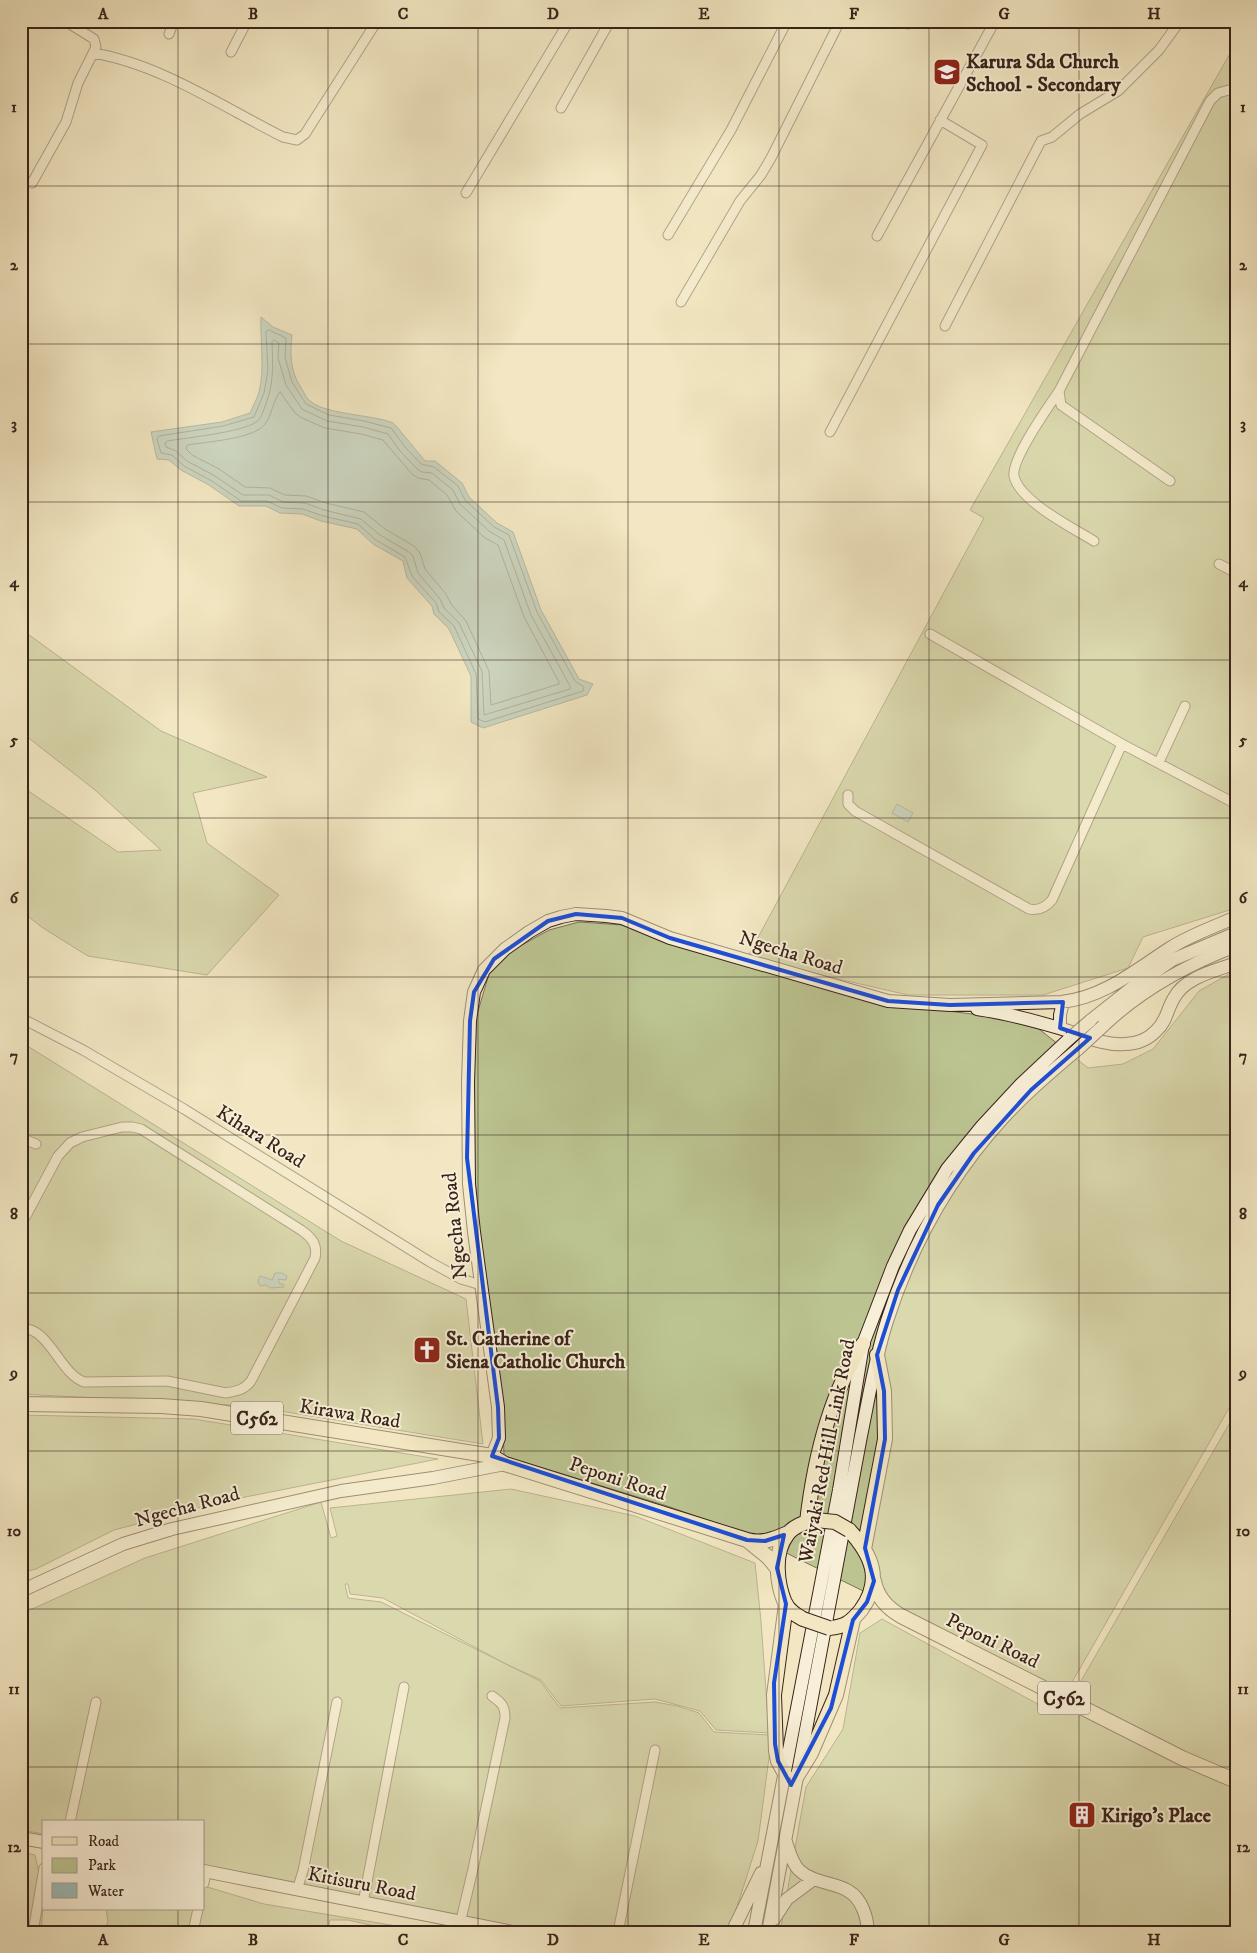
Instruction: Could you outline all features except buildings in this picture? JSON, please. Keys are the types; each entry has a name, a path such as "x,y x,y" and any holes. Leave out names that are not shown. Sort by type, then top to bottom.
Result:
{"main road":[{"name":"Ngecha Road","path":"492,1456 499,1438 498,1408 474,1232 467,1158 469,1035 474,992 484,970 504,950 529,932 548,921 560,917 576,914 606,916 622,918 670,938 874,998 909,1004 950,1005 1063,1002 1077,1001 1100,992 1141,969 1188,938 1236,917"},
{"path":"1195,956 1236,933"},
{"path":"1195,956 1236,946"},
{"name":"Waiyaki Red Hill Link Road","path":"769,1930 785,1841 790,1774 863,1344 893,1266 910,1230 947,1169 982,1126 1021,1084 1090,1021 1155,971 1195,956"},
{"name":"Waiyaki Red Hill Link Road","path":"754,1932 768,1859 790,1774 877,1355 898,1290 938,1205 953,1181 1002,1119 1102,1026 1195,956"},
{"name":"Ngecha Road","path":"950,1005 1006,1014 1114,1044 1125,1044 1142,1040 1158,1029 1166,1020 1174,997 1188,983 1198,977 1236,963"},
{"path":"1060,1028 1063,1002"},
{"path":"811,1521 824,1435 846,1372 863,1344"},
{"path":"864,1549 885,1438 884,1390 877,1355"},
{"name":"Kirawa Road","path":"21,1404 161,1406 201,1409 492,1456"},
{"path":"492,1456 505,1464"},
{"name":"Ngecha Road","path":"21,1591 123,1544 172,1529 341,1491 433,1478 505,1464"},
{"name":"Peponi Road","path":"505,1464 756,1543 788,1533"},
{"path":"811,1521 835,1522 849,1530 864,1549 871,1563 874,1581 869,1596 856,1616 844,1626 829,1628 803,1619 791,1612 786,1604 777,1568 780,1550 788,1533 811,1521"},
{"name":"Peponi Road","path":"747,1540 768,1557 777,1568"},
{"name":"Peponi Road","path":"874,1581 881,1599 894,1613"},
{"path":"786,1604 774,1695 778,1761 790,1774 811,1753 836,1695 856,1616"},
{"name":"Peponi Road","path":"856,1616 882,1610 894,1613 1182,1758 1236,1781"},
{"path":"21,1838 42,1842"},
{"path":"785,1841 799,1870 814,1878 843,1888 855,1895 865,1915 867,1932"},
{"path":"732,1932 768,1859"},
{"name":"Kitisuru Road","path":"205,1875 363,1903 459,1927 512,1932"},
{"path":"769,1930 787,1899 814,1878"}],"street":[{"path":"169,34 174,21"},
{"path":"231,52 247,21"},
{"path":"94,53 127,60 196,91 283,137 297,140 305,134 377,21"},
{"path":"466,193 569,21"},
{"path":"561,108 610,21"},
{"path":"668,235 731,130 787,21"},
{"path":"681,302 740,200 768,164 840,21"},
{"path":"877,236 995,21"},
{"path":"945,326 1041,141 1052,137 1080,114 1118,91 1159,50 1180,21"},
{"path":"32,183 63,128 78,83 96,47 94,39 71,23"},
{"path":"1094,541 1031,500 1022,491 1014,475 1015,466 1030,436 1059,391 1210,101 1218,93 1236,88"},
{"path":"830,432 982,145 940,120"},
{"path":"1059,391 1061,405 1170,481"},
{"path":"1219,564 1236,574"},
{"path":"930,634 1122,744 1236,804"},
{"path":"1159,762 1185,706"},
{"path":"848,795 848,804 855,811 1029,909 1034,910 1043,908 1052,900 1122,744"},
{"name":"Kihara Road","path":"21,1018 83,1050 176,1105 430,1262 461,1279 481,1285"},
{"path":"21,1225 58,1156 67,1146 82,1137 132,1126 141,1129 301,1230 313,1240 316,1249 315,1258 251,1381 246,1388 235,1392 226,1393 167,1381 84,1382 72,1376 38,1333 29,1328 21,1329"},
{"path":"21,1138 36,1144"},
{"path":"363,1903 404,1687"},
{"path":"459,1927 505,1718 505,1709 502,1703 492,1696"},
{"path":"70,1820 96,1702"},
{"path":"297,1890 304,1871 337,1702"},
{"path":"618,1932 655,1750"},
{"path":"33,1932 42,1880"},
{"path":"193,1932 198,1910"}],"highlighted area":[{"path":"576,914 622,918 670,938 888,1001 950,1005 1063,1002 1060,1028 1090,1038 1031,1090 974,1153 938,1205 898,1290 877,1355 884,1391 885,1439 865,1548 874,1581 867,1602 853,1620 831,1708 791,1785 778,1761 775,1744 774,1683 786,1604 777,1568 784,1535 765,1541 747,1540 492,1456 499,1438 498,1407 467,1158 470,1021 474,992 494,959 548,921"}],"green space":[{"path":"1236,43 1236,908 1143,937 1128,968 1043,995 908,995 747,958 984,518 970,510"},
{"path":"21,629 161,731 267,777 193,793 207,843 279,895 207,975 88,956 43,928 21,911 21,786 118,852 161,850 95,790 21,732"},
{"path":"579,922 623,925 948,1011 988,1016 1039,1029 1088,1068 1123,1064 1153,1049 1199,991 1236,970 1236,1396 1067,1691 1081,1681 1236,1412 1236,1932 780,1932 806,1787 843,1729 860,1633 882,1619 1045,1708 1067,1692 750,1535 667,1506 504,1456 502,1391 489,1317 468,1158 476,1018 489,974 513,950 549,930"},
{"path":"21,1042 341,1241 466,1299 483,1444 249,1406 21,1394"},
{"path":"21,1415 194,1419 438,1459 225,1501 114,1530 36,1569 21,1573"},
{"path":"511,1489 635,1516 755,1563 769,1733 716,1730 700,1711 655,1699 561,1706 541,1680 508,1665 383,1598 350,1594 348,1584 345,1584 348,1598 381,1602 540,1681 560,1708 655,1702 699,1713 714,1732 769,1735 770,1750 758,1841 729,1932 545,1932 228,1872 205,1866 205,1820 42,1820 42,1834 21,1830 21,1614 145,1558 321,1502 331,1538 337,1536 330,1508"},
{"path":"21,1852 35,1855 42,1886 43,1910 41,1932 21,1932"},
{"path":"205,1886 264,1904 433,1932 379,1932 379,1927 348,1920 330,1920 327,1932 105,1932 108,1921 106,1910 205,1910"}],"water":[{"path":"261,317 273,327 292,335 291,355 293,368 297,380 308,399 324,408 393,423 425,461 435,461 462,483 469,497 497,523 513,532 541,610 579,679 593,684 587,695 483,728 471,722 471,676 449,629 434,614 432,606 407,578 403,561 373,544 357,529 321,521 302,514 280,513 266,506 239,506 209,485 181,470 169,460 157,459 151,432 222,422 250,413 261,383"},
{"path":"897,804 913,813 908,822 892,813"},
{"path":"275,1273 282,1273 287,1276 286,1280 278,1279 284,1287 271,1288 266,1285 260,1286 258,1281 260,1276 272,1280"}],"place":[{"name":"Karura Sda Church School - Secondary","path":"947,72"},
{"name":"St. Catherine of Siena Catholic Church","path":"427,1350"},
{"name":"Kirigo's Place","path":"1082,1815"}]}
